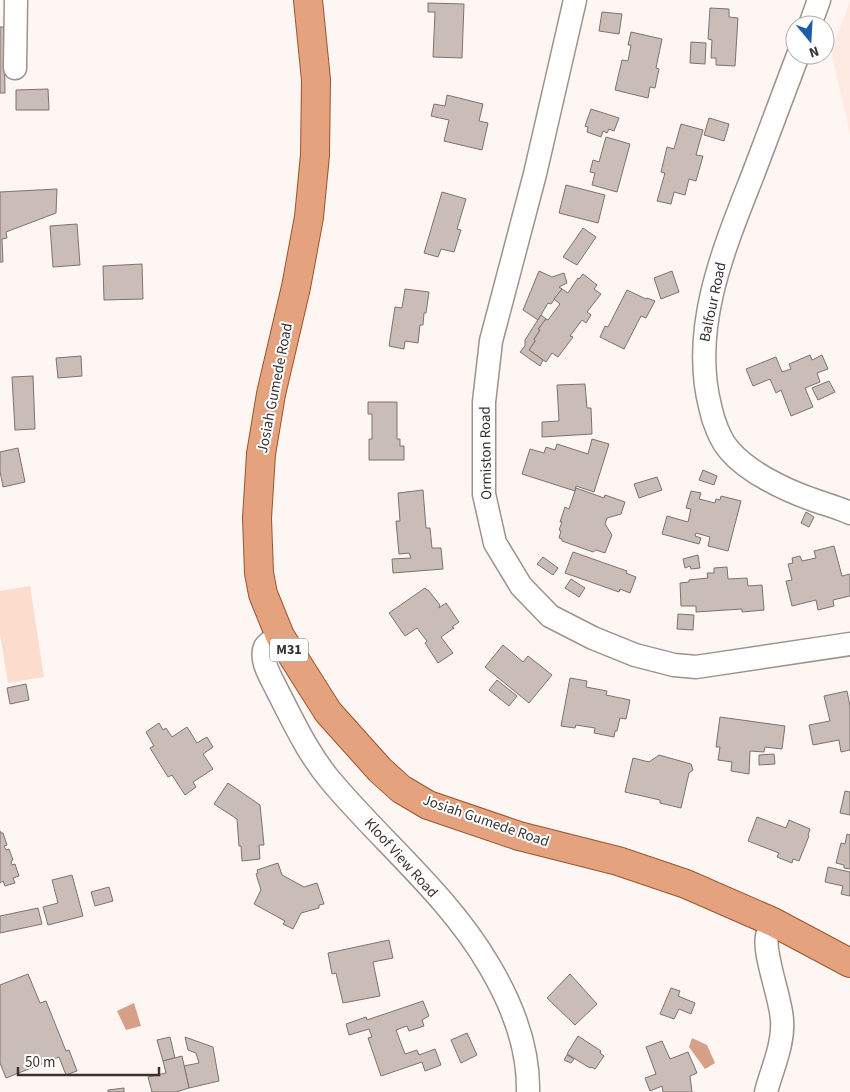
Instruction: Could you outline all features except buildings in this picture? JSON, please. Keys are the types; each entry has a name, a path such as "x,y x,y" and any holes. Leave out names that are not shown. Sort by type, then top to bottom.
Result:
{"main road":[{"name":"Josiah Gumede Road","path":"308,0 316,80 315,155 309,217 296,287 271,394 261,454 257,518 258,573 263,594 280,636 328,712 380,770 401,789 428,804 510,832 618,861 686,884 773,922 850,963"}],"street":[{"path":"15,68 16,0"},
{"name":"Ormiston Road","path":"575,0 535,174 491,341 484,402 484,494 495,542 521,586 550,616 594,638 635,655 674,665 696,667 850,644"},
{"path":"814,15 819,0"},
{"name":"Balfour Road","path":"794,65 723,252 706,325 703,349 703,374 712,417 729,451 748,468 771,481 809,499 850,513"},
{"name":"Kloof View Road","path":"280,636 269,642 265,648 264,658 268,671 300,735 330,780 457,918 490,966 516,1018 526,1051 529,1076 528,1092"},
{"path":"766,1092 780,1042 782,1021 779,999 766,947 767,937 773,922"}],"shaded area":[{"path":"850,1 850,134 834,65 835,41"},
{"path":"30,586 44,677 8,683 0,635 0,591"},
{"path":"134,1003 141,1026 126,1030 117,1011"},
{"path":"692,1038 707,1045 715,1063 705,1069 689,1047"}]}
